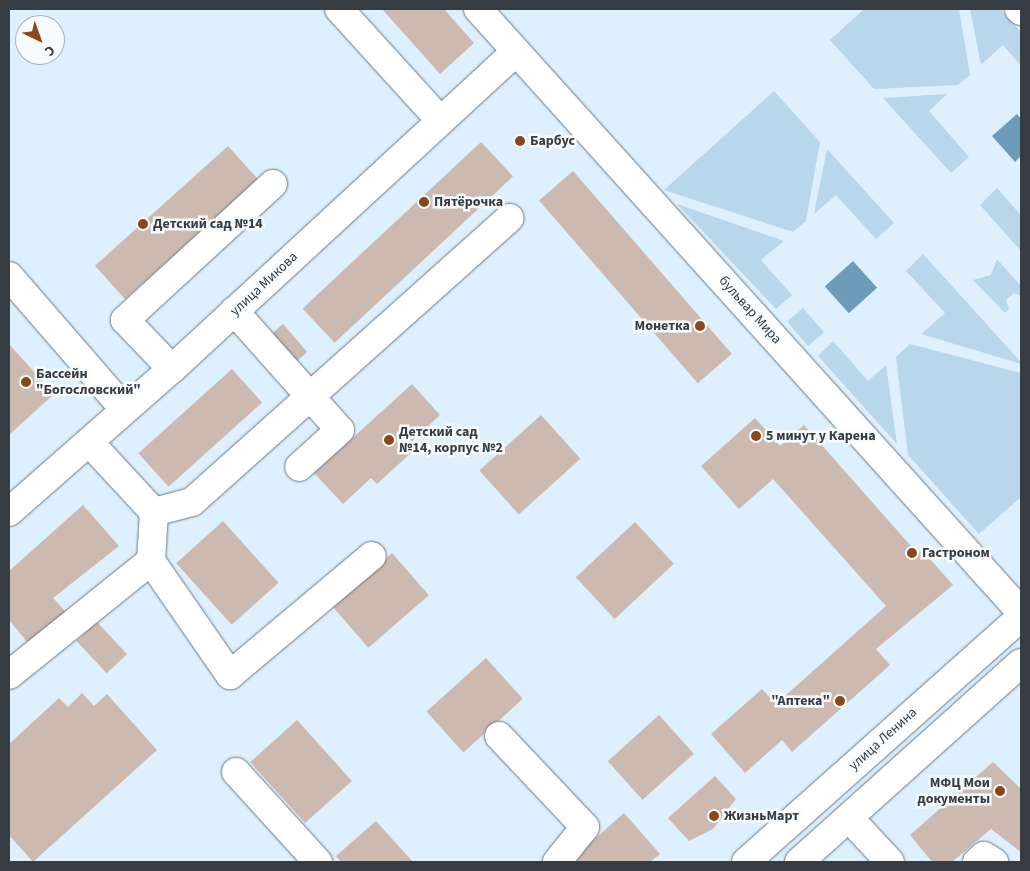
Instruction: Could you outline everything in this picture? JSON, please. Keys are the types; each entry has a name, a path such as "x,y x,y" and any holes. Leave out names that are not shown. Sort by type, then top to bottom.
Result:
{"street":[{"path":"339,9 440,120"},
{"name":"бульвар Мира","path":"478,9 1021,612"},
{"name":"улица Микова","path":"9,512 90,443 172,369 516,52"},
{"path":"172,369 125,320 273,184"},
{"path":"154,512 192,502 510,218"},
{"path":"9,276 125,410"},
{"path":"234,311 308,397 340,430 299,467"},
{"path":"90,443 154,512 151,560 230,675 372,556"},
{"path":"9,675 151,560"},
{"name":"улица Ленина","path":"746,862 1021,617"},
{"path":"799,862 1013,671 982,652"},
{"path":"500,736 585,827 557,862"},
{"path":"236,772 318,862"},
{"path":"848,818 890,862"},
{"path":"977,862 984,856 994,862"}],"shaded area":[{"path":"864,9 959,9 970,75 958,85 874,89 830,40"},
{"path":"970,9 1000,9 1021,32 1021,66 1003,45 981,65"},
{"path":"774,91 820,142 806,221 793,232 664,190"},
{"path":"947,94 929,111 969,157 951,173 883,98"},
{"path":"1017,114 1021,119 1021,156 1015,162 992,136"},
{"path":"827,149 894,223 876,239 836,195 814,214"},
{"path":"997,188 1021,215 1021,251 980,205"},
{"path":"677,204 784,241 761,260 792,295 776,309"},
{"path":"923,254 1021,364 921,334 945,313 906,271"},
{"path":"997,259 1021,286 1021,296 1014,293 1006,300 1009,309 1005,313 973,280 991,275"},
{"path":"853,261 877,288 849,313 825,286"},
{"path":"803,308 824,332 808,346 787,322"},
{"path":"833,341 868,381 886,365 897,444 818,356"},
{"path":"910,344 1021,373 1021,497 979,534 908,455 896,357"}],"building":[{"path":"382,9 444,9 474,43 440,74"},
{"path":"481,142 513,176 335,343 303,308"},
{"path":"228,146 258,179 125,299 95,266"},
{"path":"573,171 732,354 698,383 539,201"},
{"path":"283,324 307,352 290,367 266,339"},
{"name":"Бассейн \"Богословский\"","path":"9,344 54,394 9,435"},
{"path":"232,369 262,402 168,487 138,453"},
{"path":"412,384 440,415 408,445 413,451 377,484 371,478 343,504 314,473"},
{"path":"541,415 580,459 519,514 479,471"},
{"path":"755,418 780,446 804,425 918,554 922,550 953,585 876,649 890,665 792,752 782,740 745,773 711,734 762,689 776,704 886,606 773,479 739,509 701,466"},
{"path":"83,505 119,546 53,598 66,612 29,644 9,620 9,571"},
{"path":"223,521 279,583 232,625 176,563"},
{"path":"635,522 674,564 615,619 576,577"},
{"path":"392,553 429,595 368,648 332,605"},
{"path":"97,622 127,654 107,673 77,641"},
{"path":"486,658 523,699 463,752 427,712"},
{"path":"82,693 94,706 107,694 157,750 33,862 9,835 9,744 59,698 68,707"},
{"path":"659,715 694,754 643,800 608,761"},
{"path":"297,720 352,781 305,823 250,762"},
{"path":"993,762 1021,789 1021,852 991,829 952,862 932,862 910,835"},
{"path":"715,776 736,799 713,829 689,841 668,818"},
{"path":"624,813 660,854 650,862 575,862 572,859"},
{"path":"376,821 413,862 341,862 336,856"}],"place":[{"name":"Барбус","path":"520,141"},
{"name":"Пятёрочка","path":"424,202"},
{"name":"Детский сад №14","path":"143,224"},
{"name":"Монетка","path":"700,326"},
{"name":"Бассейн \"Богословский\"","path":"26,382"},
{"name":"5 минут у Карена","path":"756,436"},
{"name":"Детский сад №14, корпус №2","path":"389,440"},
{"name":"Гастроном","path":"912,553"},
{"name":"\"Аптека\"","path":"840,701"},
{"name":"МФЦ Мои документы","path":"1000,791"},
{"name":"ЖизньМарт","path":"714,816"}]}
